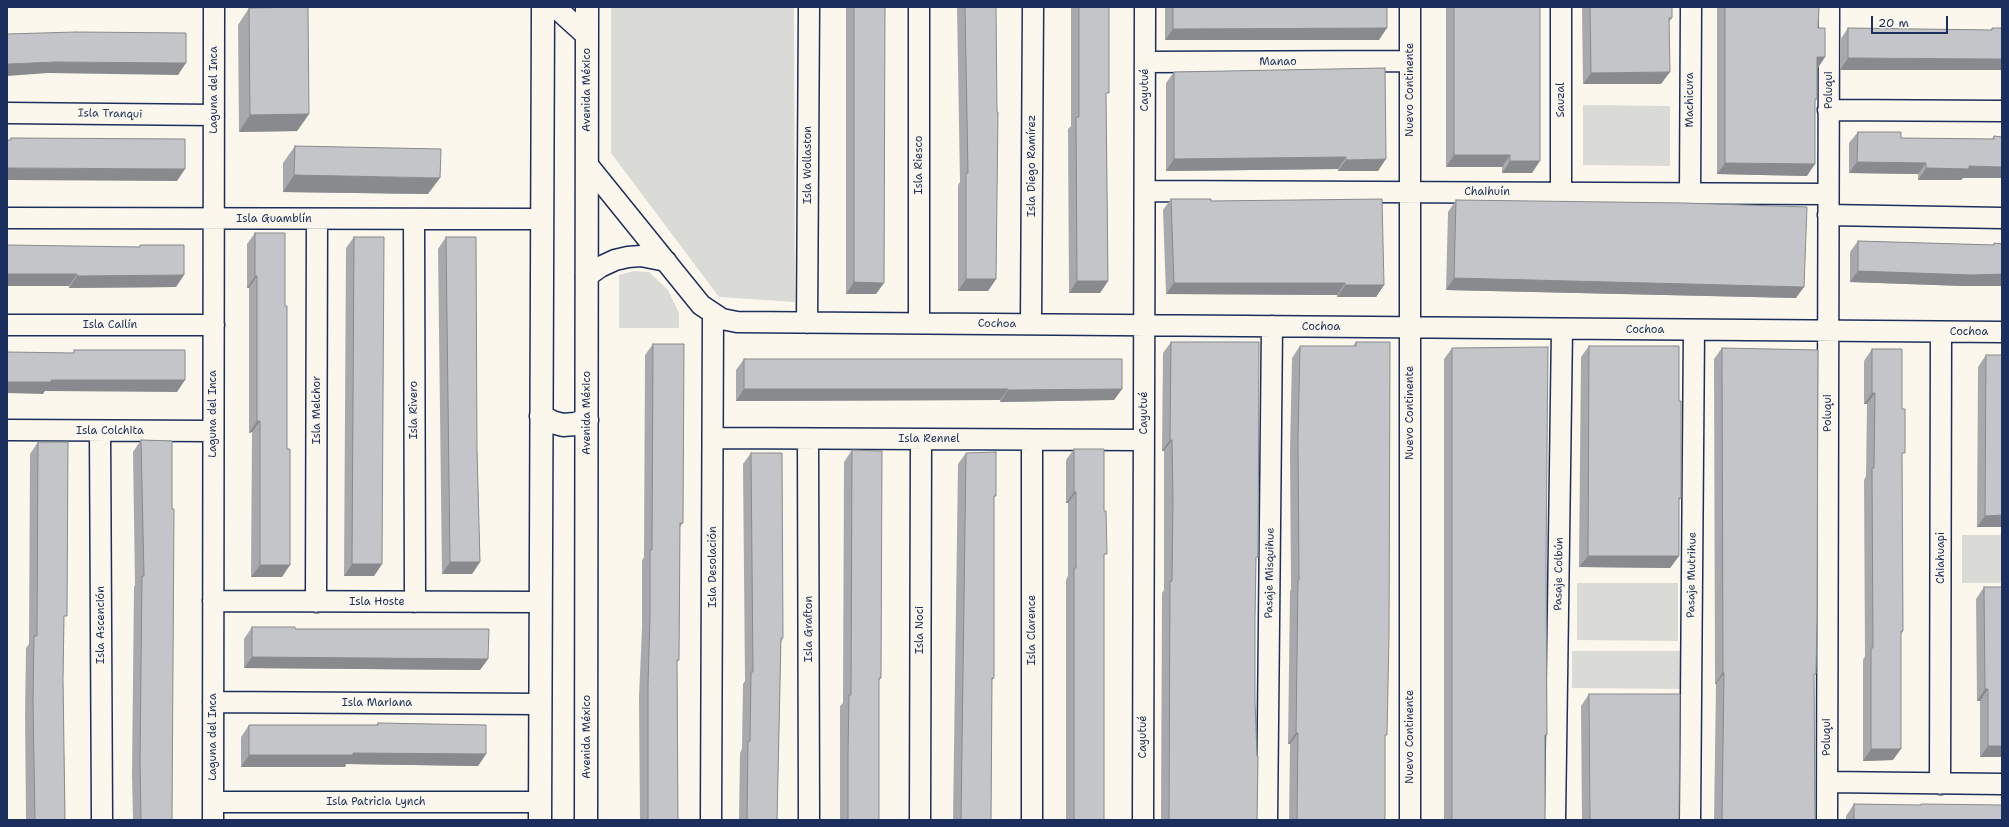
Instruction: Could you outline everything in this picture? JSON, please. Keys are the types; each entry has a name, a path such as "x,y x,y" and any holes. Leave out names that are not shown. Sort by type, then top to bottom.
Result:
{"street":[{"name":"Laguna del Inca","path":"213,811 214,7"},
{"path":"540,811 543,7"},
{"path":"555,7 587,36"},
{"name":"Avenida México","path":"586,820 587,7"},
{"name":"Isla Wollaston","path":"807,323 809,7"},
{"name":"Isla Riesco","path":"919,7 919,323"},
{"name":"Isla Diego Ramírez","path":"1032,324 1033,7"},
{"name":"Cayutué","path":"1143,820 1145,7"},
{"name":"Nuevo Continente","path":"1410,7 1410,820"},
{"name":"Sauzal","path":"1560,193 1561,7"},
{"name":"Machicura","path":"1690,194 1691,7"},
{"name":"Poluqui","path":"1827,820 1829,7"},
{"name":"Manao","path":"1145,62 1410,61"},
{"path":"1828,110 2002,111"},
{"name":"Isla Tranqui","path":"7,113 214,115"},
{"name":"Cochoa","path":"587,164 701,305 722,319 737,322 2002,332"},
{"name":"Chaihuín","path":"1145,191 1828,194"},
{"path":"1828,215 2002,218"},
{"name":"Isla Guamblín","path":"7,218 542,219"},
{"name":"Isla Melchor","path":"316,602 317,219"},
{"name":"Isla Rivero","path":"414,219 415,602"},
{"path":"586,277 600,267 615,260 628,257 641,256 666,261"},
{"name":"Isla Desolación","path":"711,820 714,314"},
{"name":"Isla Cailín","path":"7,325 214,325"},
{"name":"Pasaje Misquihue","path":"1267,820 1272,326"},
{"name":"Pasaje Colbún","path":"1555,820 1562,329"},
{"name":"Pasaje Mutrihue","path":"1690,820 1694,330"},
{"name":"Chiahuapi","path":"1940,784 1941,332"},
{"path":"541,416 562,425 575,424 587,420"},
{"name":"Isla Colchita","path":"7,430 213,431"},
{"name":"Isla Ascención","path":"100,431 102,820"},
{"name":"Isla Rennel","path":"713,438 1144,440"},
{"name":"Isla Grafton","path":"808,439 809,820"},
{"name":"Isla Noci","path":"920,820 921,439"},
{"name":"Isla Clarence","path":"1032,440 1032,820"},
{"name":"Isla Hoste","path":"213,602 541,602"},
{"name":"Isla Mariana","path":"213,702 540,704"},
{"path":"1827,782 2002,784"},
{"name":"Isla Patricia Lynch","path":"213,811 540,811"}],"shaded area":[{"path":"611,7 794,7 795,302 719,297 611,153"},
{"path":"1583,105 1670,106 1670,166 1583,165"},
{"path":"634,271 649,272 668,290 679,313 679,328 619,328 619,275"},
{"path":"1962,535 2002,535 2002,583 1962,583"},
{"path":"1577,583 1678,583 1678,641 1577,640"},
{"path":"1572,651 1683,651 1682,689 1572,688"}],"building":[{"path":"308,7 309,114 250,115 249,8"},
{"path":"854,7 885,7 884,283 854,282"},
{"path":"965,7 996,7 998,112 996,279 966,279 966,173 968,173"},
{"path":"1079,7 1109,7 1109,93 1106,93 1108,281 1077,281 1076,117 1079,117"},
{"path":"1173,7 1387,7 1387,28 1173,29"},
{"path":"1454,7 1540,7 1540,161 1510,161 1510,155 1454,155"},
{"path":"1590,7 1672,7 1672,18 1669,18 1670,72 1591,73"},
{"path":"1725,7 1819,7 1818,28 1825,28 1825,57 1817,57 1817,99 1815,99 1815,164 1725,163"},
{"path":"1848,28 1992,30 1992,28 2002,28 2002,59 1848,58"},
{"path":"76,32 186,33 186,63 56,62 7,64 7,34"},
{"path":"1385,68 1386,159 1346,160 1346,157 1174,159 1174,72"},
{"path":"1858,132 1901,132 1901,138 1994,139 1994,136 2002,137 2002,167 1969,166 1969,169 1926,168 1926,163 1857,162"},
{"path":"11,138 185,139 185,169 7,168 7,140 11,140"},
{"path":"295,146 441,149 440,178 294,175"},
{"path":"1171,199 1211,199 1211,201 1382,199 1384,285 1345,285 1345,283 1174,283"},
{"path":"1456,200 1684,203 1807,207 1804,287 1454,278"},
{"path":"255,233 285,233 285,306 287,306 287,449 290,449 290,565 260,565 260,421 257,421 257,276 255,276"},
{"path":"354,237 384,237 382,564 352,564"},
{"path":"446,237 476,237 477,449 480,562 450,562"},
{"path":"1858,241 2002,244 2002,274 1972,275 1858,271"},
{"path":"7,245 140,247 140,245 184,245 184,275 77,276 77,274 7,274"},
{"path":"1171,342 1259,342 1258,557 1256,557 1255,619 1255,701 1258,756 1257,820 1169,820 1170,581 1172,581 1173,499 1172,440 1170,440"},
{"path":"1356,342 1390,342 1389,636 1387,735 1385,735 1385,820 1297,820 1298,733 1296,733 1299,580 1298,440 1300,346 1356,346"},
{"path":"653,344 684,344 683,523 680,523 679,660 677,660 678,820 648,820 648,685 650,550 652,550"},
{"path":"1589,346 1679,346 1679,401 1681,401 1681,498 1679,498 1679,556 1588,556"},
{"path":"1548,347 1546,561 1547,735 1545,735 1545,820 1452,820 1452,348"},
{"path":"1722,348 1818,350 1817,620 1816,674 1814,674 1815,820 1722,820 1724,673"},
{"path":"1872,349 1902,349 1902,409 1905,409 1905,453 1902,453 1903,631 1901,631 1901,749 1871,749 1871,648 1873,648 1872,468 1874,468 1875,393 1872,393"},
{"path":"74,350 185,350 185,380 51,380 51,382 7,382 7,352 74,353"},
{"path":"1986,355 2002,355 2002,515 1985,516"},
{"path":"744,359 1122,359 1122,389 744,389"},
{"path":"141,440 172,441 172,509 174,509 172,820 141,820 140,762 142,576 144,576"},
{"path":"38,442 68,442 67,616 64,616 63,679 65,820 35,820 33,702 34,636 37,636"},
{"path":"1074,449 1104,449 1104,511 1106,511 1107,554 1104,554 1104,820 1074,820 1074,568 1076,568 1076,492 1074,492"},
{"path":"852,450 882,451 879,820 848,820 849,695 851,695"},
{"path":"996,452 996,496 994,496 994,678 992,678 991,820 961,820 966,453"},
{"path":"751,453 782,453 783,638 781,638 777,820 747,820 748,741 750,741 751,672 753,672"},
{"path":"1984,587 2002,587 2002,746 1988,746 1988,689 1985,689"},
{"path":"252,627 295,627 295,629 489,629 488,659 252,657"},
{"path":"1589,694 1680,694 1679,820 1590,820"},
{"path":"378,723 486,725 486,754 353,753 353,755 249,755 249,725 378,725"},
{"path":"1854,804 2002,805 2002,820 1854,820"}]}
